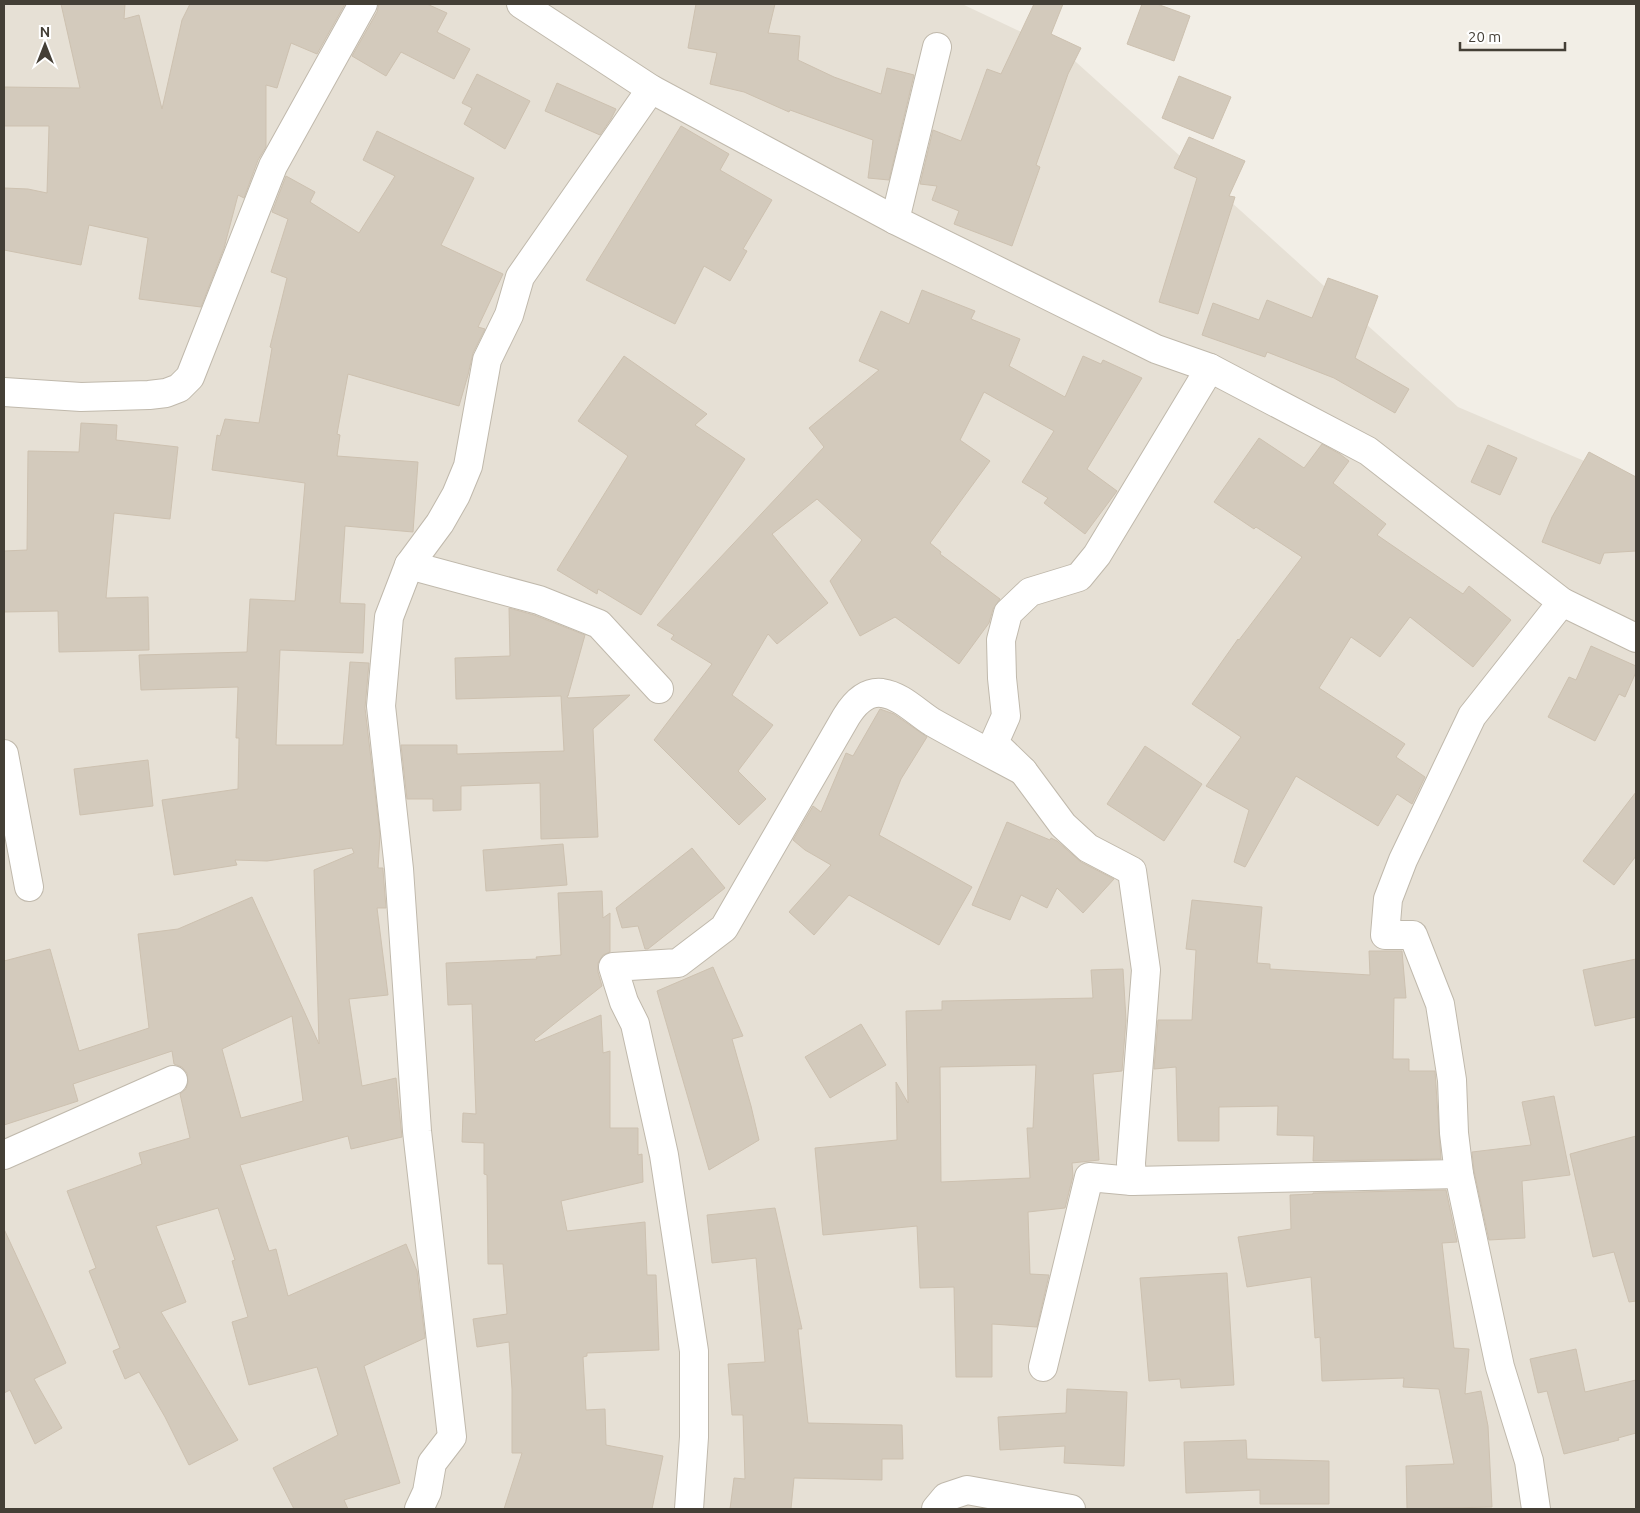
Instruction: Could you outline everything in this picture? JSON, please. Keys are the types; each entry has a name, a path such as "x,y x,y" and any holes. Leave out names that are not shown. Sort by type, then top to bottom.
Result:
{"street":[{"path":"4,392 81,398 149,395 166,393 179,388 190,377 273,166 362,4"},
{"path":"521,4 651,89 895,220 1156,349 1210,368 1368,451 1562,602 1636,638"},
{"path":"895,220 937,47"},
{"path":"419,1509 427,1492 432,1463 452,1437 417,1131 399,869 381,706 389,617 408,565 440,523 456,495 468,466 487,360 508,316 520,277 651,89"},
{"path":"1132,1181 1131,1163 1146,970 1132,871 1088,848 1069,831 1023,771 994,743 1006,716 1001,640 1008,613 1030,592 1080,577 1098,554 1210,368"},
{"path":"408,565 539,600 599,624 658,689"},
{"path":"1536,1509 1529,1461 1500,1368 1458,1174 1452,1080 1440,1004 1413,935 1385,935 1388,899 1403,860 1472,716 1562,602"},
{"path":"689,1509 694,1437 694,1351 664,1155 635,1024 624,1002 613,967 678,963 724,928 846,717 853,706 861,699 881,693 893,696 931,721 1023,771"},
{"path":"4,754 29,887"},
{"path":"4,1155 172,1080"},
{"path":"1043,1368 1089,1177 1132,1181 1458,1174"},
{"path":"936,1509 946,1497 967,1490 1071,1509"}],"shaded area":[{"path":"4,4 962,4 1066,53 1458,407 1636,483 1636,1509 4,1509"}],"building":[{"path":"61,4 125,4 124,19 139,15 162,109 182,20 190,4 345,4 317,54 291,43 277,88 266,85 266,147 258,160 244,198 238,195 224,248 201,307 139,299 148,238 89,225 81,265 4,250 4,188 28,189 47,193 49,126 4,126 4,87 80,88"},
{"path":"379,4 427,4 447,13 437,32 470,49 454,79 401,52 386,76 352,56 377,12"},
{"path":"696,4 775,4 768,33 800,36 798,60 834,77 881,94 887,68 914,75 889,180 868,178 873,140 790,110 789,112 744,92 710,84 717,53 688,48"},
{"path":"1034,4 1063,4 1051,34 1081,48 1068,74 1036,165 1040,167 1012,246 954,224 959,211 932,200 937,186 920,184 933,130 961,141 987,69 1001,74"},
{"path":"1142,4 1157,4 1190,16 1174,61 1127,44"},
{"path":"477,74 530,101 505,149 464,124 472,108 462,103"},
{"path":"1179,76 1231,97 1213,139 1162,118"},
{"path":"557,83 616,109 600,135 545,111"},
{"path":"681,126 729,154 720,170 772,200 743,249 747,251 730,281 704,266 675,324 586,280"},
{"path":"377,131 474,178 441,245 503,274 478,327 485,329 473,353 459,406 348,374 337,434 340,435 337,456 418,462 413,532 345,526 340,603 365,604 363,653 280,650 276,745 343,745 350,662 369,663 365,708 380,835 378,868 383,868 386,908 377,908 388,995 349,999 362,1086 396,1078 402,1137 351,1149 348,1136 240,1165 269,1251 276,1249 288,1296 406,1244 417,1271 425,1338 364,1366 400,1483 344,1500 348,1509 294,1509 273,1468 338,1435 317,1367 249,1385 232,1322 248,1317 232,1261 235,1260 218,1208 156,1226 186,1302 161,1312 238,1440 189,1465 165,1417 139,1372 125,1379 113,1351 120,1348 89,1271 96,1268 67,1191 142,1164 139,1153 190,1138 180,1094 186,1089 188,1082 187,1073 182,1067 174,1064 172,1051 73,1084 78,1101 4,1125 4,961 50,949 79,1051 149,1028 138,934 178,929 252,897 319,1044 314,870 354,853 352,848 267,861 235,860 237,865 174,875 162,800 238,789 239,738 236,738 238,687 141,690 139,655 247,652 250,599 295,601 305,483 212,470 217,435 220,436 225,419 259,423 272,348 270,347 287,278 271,272 288,219 272,212 286,176 315,192 310,202 359,233 395,176 363,160","holes":["292,1016 303,1101 241,1118 222,1049"]},
{"path":"1189,137 1245,161 1229,196 1235,197 1198,314 1159,302 1197,178 1174,168"},
{"path":"1328,278 1378,296 1355,358 1409,389 1395,413 1334,378 1267,352 1265,357 1202,335 1213,303 1259,320 1267,300 1312,318"},
{"path":"922,290 975,311 971,319 1020,339 1009,366 1065,397 1083,356 1101,364 1103,360 1142,378 1087,469 1117,491 1085,534 1044,503 1048,498 1022,482 1054,431 984,392 960,440 990,461 930,543 941,552 940,554 1000,599 993,609 989,623 959,664 895,617 860,636 830,581 862,540 817,499 772,534 828,603 777,644 768,634 732,695 773,725 738,771 766,799 739,825 654,740 712,664 671,639 674,635 657,625 824,447 809,428 879,370 859,361 881,311 909,324"},
{"path":"624,356 707,414 695,425 745,459 641,615 598,589 597,594 557,570 628,456 578,421"},
{"path":"81,423 117,425 116,440 178,447 170,519 114,513 106,598 148,597 149,650 59,652 58,611 4,612 4,551 27,550 28,451 79,452"},
{"path":"1259,438 1304,468 1322,444 1340,454 1349,461 1333,483 1386,524 1377,535 1463,594 1469,586 1511,620 1473,667 1410,617 1380,657 1351,637 1319,688 1405,744 1396,757 1425,777 1412,804 1397,794 1378,826 1296,776 1245,867 1234,862 1249,810 1206,786 1241,737 1192,704 1238,639 1302,557 1256,527 1254,529 1214,502"},
{"path":"1488,445 1517,458 1500,495 1471,482"},
{"path":"1589,452 1636,477 1636,551 1604,553 1600,564 1542,542 1552,517"},
{"path":"509,608 534,615 585,635 568,698 630,695 593,729 598,837 541,839 540,783 461,786 461,810 433,811 433,799 407,799 401,745 457,745 457,754 564,751 561,696 456,699 455,658 510,656"},
{"path":"1591,646 1636,666 1636,672 1625,697 1619,694 1595,741 1548,717 1569,677 1576,680"},
{"path":"880,709 894,714 927,737 901,779 879,835 972,887 939,945 849,895 814,935 789,912 831,865 805,850 793,840 813,806 821,812 846,753 853,756"},
{"path":"1145,746 1202,784 1164,841 1107,804"},
{"path":"148,760 153,806 80,815 74,769"},
{"path":"1636,792 1636,856 1614,885 1583,861"},
{"path":"1007,822 1050,840 1051,838 1057,841 1081,862 1114,879 1083,913 1057,888 1047,908 1021,895 1010,920 972,905"},
{"path":"563,844 567,885 486,891 483,850"},
{"path":"692,848 725,888 648,949 645,949 638,926 622,928 616,908"},
{"path":"602,891 603,918 610,913 610,952 603,955 598,963 598,972 602,986 534,1040 536,1042 601,1015 603,1053 610,1051 610,1128 638,1128 638,1155 642,1154 643,1182 561,1201 567,1231 645,1222 647,1275 656,1275 659,1350 587,1353 587,1356 583,1357 586,1410 605,1409 606,1445 663,1456 652,1509 504,1509 522,1453 512,1453 512,1389 509,1342 477,1347 473,1319 507,1314 503,1264 488,1264 487,1175 484,1174 484,1143 462,1142 463,1113 476,1114 472,1004 448,1005 446,963 537,959 536,957 561,955 558,893"},
{"path":"1192,900 1262,907 1257,963 1270,964 1270,969 1370,975 1369,951 1402,951 1406,998 1394,998 1393,1059 1409,1059 1409,1071 1435,1071 1441,1159 1313,1161 1314,1136 1277,1135 1278,1106 1219,1107 1219,1141 1178,1141 1176,1067 1154,1069 1158,1020 1192,1020 1196,950 1186,949"},
{"path":"1636,959 1636,1017 1595,1026 1583,970"},
{"path":"713,967 743,1036 732,1039 759,1140 709,1170 657,991"},
{"path":"1123,969 1126,1020 1122,1071 1093,1074 1099,1160 1072,1163 1073,1176 1065,1208 1028,1212 1030,1274 1049,1275 1037,1327 992,1324 992,1377 956,1377 954,1287 920,1288 917,1226 823,1235 815,1148 897,1140 896,1082 908,1103 906,1011 942,1010 942,1001 1093,998 1091,970","holes":["1036,1065 1033,1128 1027,1128 1030,1178 941,1182 940,1067"]},
{"path":"861,1024 886,1065 830,1098 805,1057"},
{"path":"1554,1096 1570,1175 1522,1181 1525,1238 1489,1240 1474,1171 1472,1152 1531,1145 1522,1102"},
{"path":"1636,1136 1636,1301 1629,1302 1614,1252 1593,1257 1570,1154"},
{"path":"1446,1190 1457,1242 1442,1243 1454,1348 1469,1349 1465,1394 1481,1391 1488,1426 1492,1507 1407,1509 1406,1466 1454,1464 1439,1389 1403,1387 1404,1378 1322,1381 1320,1337 1315,1338 1311,1277 1247,1287 1238,1237 1291,1229 1290,1195"},
{"path":"775,1208 802,1329 798,1329 808,1423 902,1425 903,1459 882,1459 882,1480 794,1478 791,1509 730,1509 734,1478 745,1479 743,1415 732,1415 728,1364 765,1362 756,1258 712,1263 707,1215"},
{"path":"4,1229 66,1363 34,1379 62,1428 35,1444 10,1390 4,1393"},
{"path":"1227,1273 1234,1385 1181,1388 1180,1379 1149,1381 1140,1278"},
{"path":"1576,1349 1585,1392 1636,1380 1636,1433 1618,1438 1619,1440 1564,1454 1547,1391 1538,1393 1530,1359"},
{"path":"1067,1389 1127,1392 1124,1466 1064,1463 1065,1446 1000,1450 998,1417 1066,1413"},
{"path":"1246,1440 1247,1459 1329,1461 1329,1504 1260,1504 1260,1490 1186,1493 1184,1442"}]}
